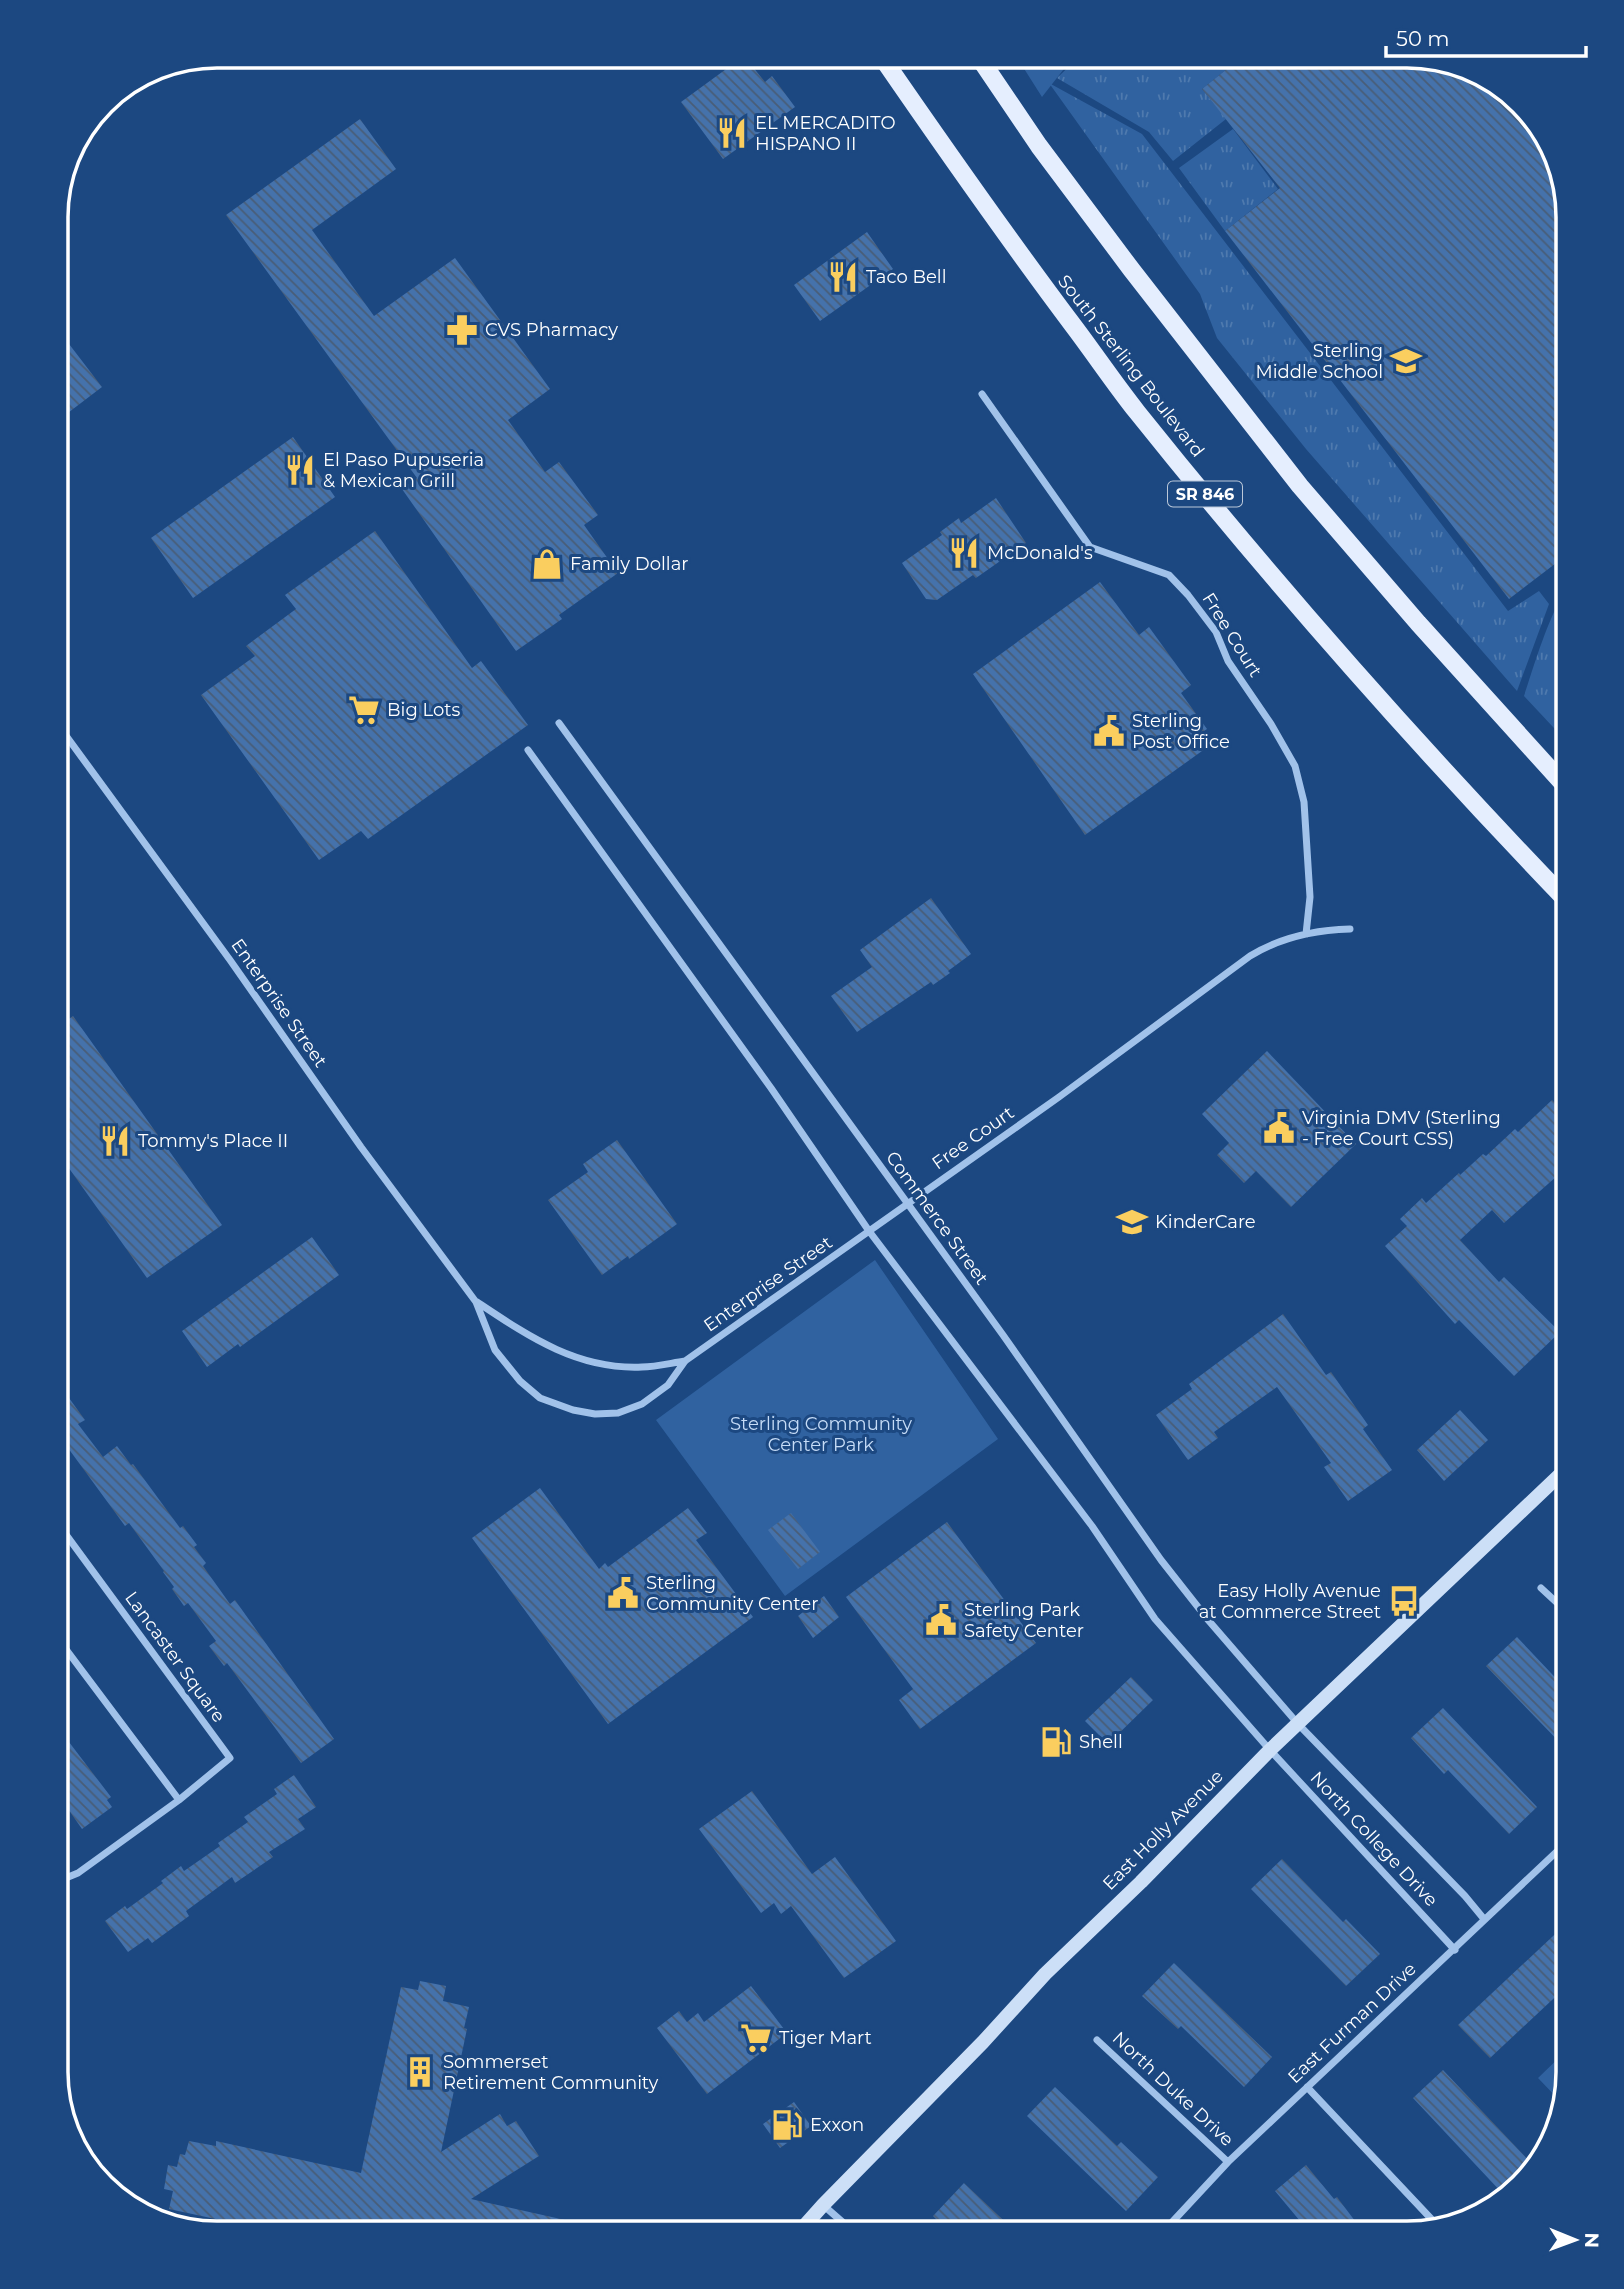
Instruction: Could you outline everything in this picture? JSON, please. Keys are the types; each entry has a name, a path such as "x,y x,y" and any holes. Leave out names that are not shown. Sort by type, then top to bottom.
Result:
{"main road":[{"name":"South Sterling Boulevard","path":"890,69 1041,283 1136,410 1277,581 1380,700 1556,888"},
{"path":"987,69 1039,146 1122,258 1300,486 1418,623 1556,776"}],"street":[{"name":"Free Court","path":"982,394 1090,547 1169,575 1188,594 1216,632 1228,661 1271,724 1294,766 1304,802 1310,897 1306,934"},
{"name":"Commerce Street","path":"559,723 907,1203 1161,1560 1209,1621 1299,1725"},
{"name":"Enterprise Street","path":"69,739 230,960 361,1147 477,1302 495,1350 520,1381 540,1398 573,1410 595,1414 618,1413 642,1404 668,1385 685,1361 869,1231"},
{"path":"528,750 771,1087 869,1231 1092,1526 1155,1619 1270,1750"},
{"name":"Free Court","path":"869,1231 1059,1097 1250,956 1280,941 1306,934 1350,929"},
{"name":"Enterprise Street","path":"477,1302 553,1350 593,1363 641,1368 685,1361"},
{"name":"East Holly Avenue","path":"809,2221 983,2042 1045,1974 1141,1882 1270,1750 1556,1479"},
{"name":"Lancaster Square","path":"68,1538 230,1758 179,1800 78,1873 68,1877"},
{"path":"1541,1588 1556,1602"},
{"path":"68,1652 179,1800"},
{"name":"North College Drive","path":"1299,1725 1465,1896 1484,1919"},
{"name":"North College Drive","path":"1270,1750 1455,1950"},
{"name":"East Furman Drive","path":"1173,2221 1228,2162 1556,1852"},
{"name":"North Duke Drive","path":"1097,2040 1228,2162"},
{"path":"1307,2087 1431,2218"},
{"path":"823,2204 841,2221"}],"green space":[{"path":"1024,69 1064,69 1042,97"},
{"path":"1067,69 1227,69 1202,89 1226,119 1173,161 1149,132 1057,78"},
{"path":"1049,83 1142,134 1508,611 1539,591 1549,604 1517,691 1306,449 1217,338 1200,294"},
{"path":"1233,129 1278,189 1225,231 1179,168"},
{"path":"1556,609 1556,730 1524,696"},
{"name":"Sterling Community Center Park","path":"875,1260 998,1439 785,1596 656,1420"},
{"path":"1556,2061 1553,2094 1538,2078"}],"building":[{"name":"EL MERCADITO HISPANO II","path":"727,68 754,68 765,82 772,76 795,107 723,159 681,102"},
{"name":"Sterling Middle School","path":"1227,69 1436,71 1455,76 1490,93 1525,126 1536,143 1551,179 1556,217 1556,563 1509,599 1225,231 1280,188 1202,89"},
{"path":"360,119 396,169 312,230 374,316 455,258 550,389 508,420 545,472 559,462 598,515 584,525 618,573 559,615 562,619 516,651 402,489 417,478 226,215"},
{"name":"Taco Bell","path":"867,232 893,269 820,321 794,285"},
{"path":"69,344 102,387 69,412"},
{"path":"293,437 335,497 193,598 151,538"},
{"name":"McDonald's","path":"996,498 1026,543 976,578 973,575 937,600 926,599 902,563 942,535 940,532 959,518 961,523"},
{"name":"Big Lots","path":"375,531 472,668 481,661 528,725 368,839 361,831 319,860 201,695 255,656 246,646 296,609 285,595"},
{"name":"Sterling Post Office","path":"1100,582 1139,635 1149,627 1191,685 1181,693 1207,729 1201,733 1209,746 1085,835 973,674"},
{"path":"931,898 971,954 933,985 931,982 857,1032 831,996 872,967 860,950"},
{"path":"73,1016 222,1225 147,1278 68,1168 69,1019"},
{"name":"Virginia DMV (Sterling - Free Court CSS)","path":"1267,1051 1356,1144 1291,1207 1256,1171 1244,1183 1217,1155 1229,1143 1202,1114"},
{"path":"1552,1100 1556,1104 1556,1177 1504,1223 1492,1210 1460,1240 1499,1282 1504,1277 1556,1328 1556,1336 1514,1376 1459,1320 1455,1324 1385,1246 1407,1226 1400,1219 1422,1198 1426,1203 1483,1154 1486,1156 1515,1129 1518,1132"},
{"path":"617,1140 677,1224 602,1275 548,1200 588,1172 583,1164"},
{"path":"312,1237 339,1275 240,1347 238,1344 207,1367 182,1331"},
{"path":"1283,1314 1326,1375 1331,1372 1368,1425 1363,1429 1392,1470 1348,1501 1324,1467 1331,1463 1277,1387 1214,1432 1218,1438 1188,1460 1156,1415 1192,1389 1189,1384"},
{"path":"68,1397 85,1420 78,1424 103,1457 117,1446 180,1528 183,1526 206,1563 203,1566 230,1604 235,1600 334,1739 301,1763 227,1663 224,1666 209,1646 216,1641 188,1603 184,1606 164,1571 129,1523 125,1526 68,1448"},
{"path":"1460,1410 1488,1440 1444,1481 1417,1450"},
{"name":"Sterling Community Center","path":"540,1488 599,1569 605,1563 608,1567 688,1508 707,1533 696,1540 753,1617 608,1724 472,1538"},
{"path":"791,1513 820,1552 798,1569 768,1530"},
{"name":"Sterling Park Safety Center","path":"947,1522 1036,1643 920,1729 899,1700 913,1689 846,1597"},
{"path":"824,1596 839,1617 813,1638 798,1616"},
{"path":"1517,1637 1556,1678 1556,1739 1486,1666"},
{"path":"1131,1677 1153,1700 1108,1744 1085,1721"},
{"path":"1443,1708 1537,1807 1509,1834 1448,1770 1444,1774 1411,1738"},
{"path":"68,1741 111,1797 107,1800 112,1807 82,1829 68,1809"},
{"path":"294,1775 316,1807 298,1819 305,1829 269,1852 273,1857 235,1883 232,1877 186,1911 189,1916 152,1943 148,1938 128,1952 105,1921 163,1883 161,1881 181,1866 184,1871 220,1846 218,1843 248,1822 244,1817 277,1794 274,1789"},
{"path":"752,1791 812,1874 835,1857 896,1941 844,1978 791,1906 781,1914 774,1903 761,1913 699,1829"},
{"path":"1282,1859 1343,1922 1346,1919 1380,1954 1346,1986 1251,1889"},
{"path":"1556,1933 1556,1996 1490,2058 1458,2025"},
{"path":"1174,1963 1272,2057 1244,2087 1181,2026 1178,2029 1142,1996"},
{"name":"Sommerset Retirement Community","path":"420,1981 446,1986 443,2001 469,2007 464,2028 467,2029 441,2152 500,2114 507,2126 516,2121 539,2156 471,2199 566,2220 220,2220 169,2209 173,2191 164,2189 168,2165 177,2167 180,2154 185,2155 189,2141 216,2146 216,2141 361,2173 401,1987 418,1990"},
{"path":"751,1986 787,2033 707,2094 657,2028 679,2011 687,2022 698,2013 704,2022"},
{"path":"1443,2070 1527,2159 1499,2189 1413,2098"},
{"path":"1055,2087 1117,2146 1121,2142 1158,2177 1126,2211 1027,2116"},
{"name":"Exxon","path":"794,2102 811,2126 780,2148 763,2124"},
{"path":"1306,2165 1334,2199 1337,2197 1355,2221 1300,2221 1275,2191"},
{"path":"964,2183 1004,2221 938,2221 933,2216"}],"place":[{"name":"EL MERCADITO HISPANO II","path":"732,133"},
{"name":"Taco Bell","path":"843,277"},
{"name":"CVS Pharmacy","path":"462,330"},
{"name":"Sterling Middle School","path":"1406,361"},
{"name":"El Paso Pupuseria & Mexican Grill","path":"300,470"},
{"name":"McDonald's","path":"964,553"},
{"name":"Family Dollar","path":"547,564"},
{"name":"Big Lots","path":"364,710"},
{"name":"Sterling Post Office","path":"1109,731"},
{"name":"Virginia DMV (Sterling - Free Court CSS)","path":"1279,1128"},
{"name":"Tommy's Place II","path":"115,1141"},
{"name":"KinderCare","path":"1132,1222"},
{"name":"Sterling Community Center","path":"623,1593"},
{"name":"Easy Holly Avenue at Commerce Street","path":"1404,1601"},
{"name":"Sterling Park Safety Center","path":"941,1620"},
{"name":"Shell","path":"1056,1742"},
{"name":"Tiger Mart","path":"756,2038"},
{"name":"Sommerset Retirement Community","path":"420,2072"},
{"name":"Exxon","path":"787,2125"}]}
